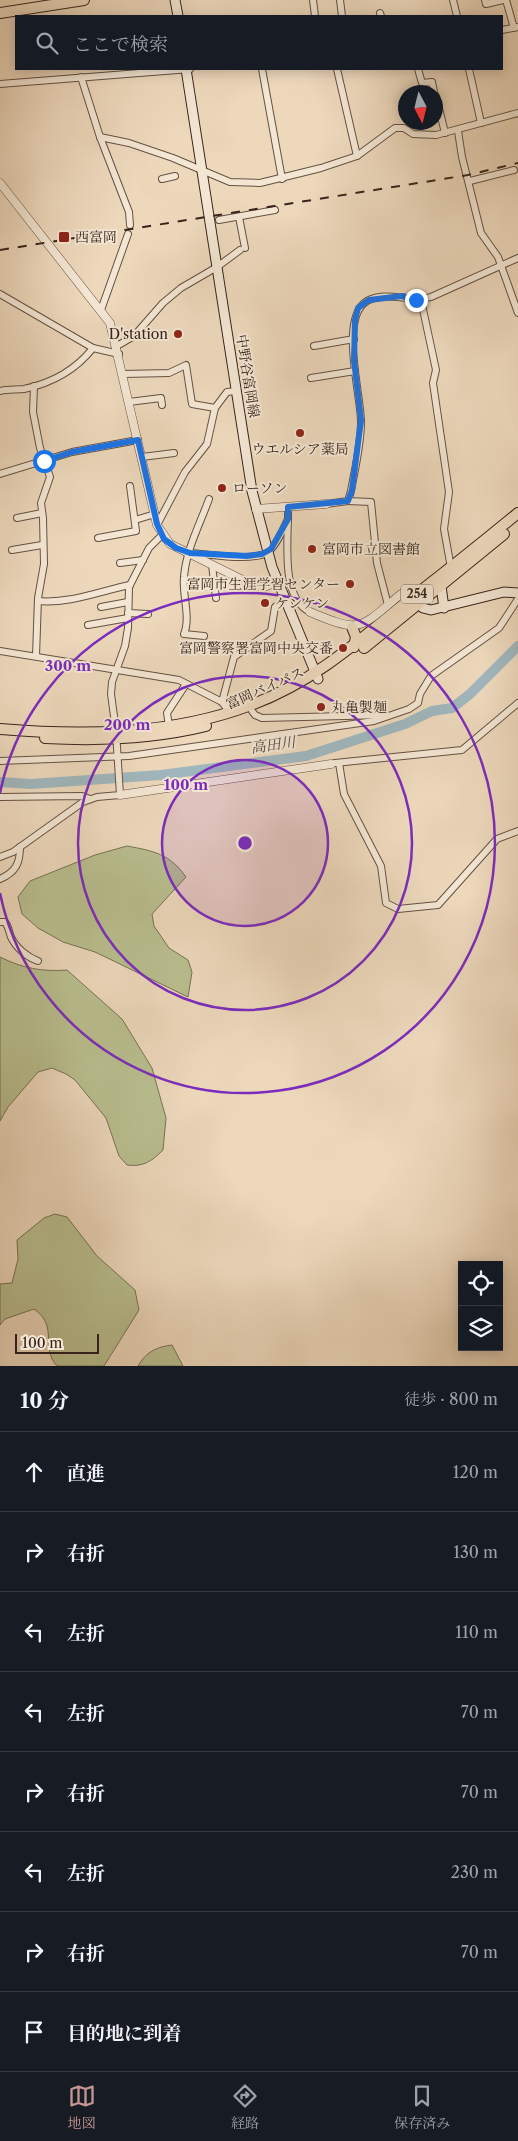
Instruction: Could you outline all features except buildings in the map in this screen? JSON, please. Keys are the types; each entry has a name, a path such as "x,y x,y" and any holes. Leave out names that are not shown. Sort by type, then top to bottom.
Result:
{"highway":[{"path":"0,13 66,1 84,0"},
{"name":"富岡バイパス","path":"0,735 116,735 189,730 252,711 358,652 451,568 518,513"},
{"name":"富岡バイパス","path":"0,729 116,735 230,713 317,676 416,600 441,586 518,522"},
{"path":"352,627 356,638 354,647"}],"main road":[{"path":"175,0 178,15"},
{"name":"中野谷富岡線","path":"186,70 256,509 277,582 317,676"},
{"path":"441,586 444,608"},
{"path":"416,600 428,610 444,608 504,592 518,593"}],"street":[{"path":"313,0 315,15"},
{"path":"340,0 342,15"},
{"path":"453,0 457,15"},
{"path":"485,0 486,4 504,0 516,27 503,30"},
{"path":"0,84 154,70"},
{"path":"262,70 282,179"},
{"path":"337,70 357,156"},
{"path":"418,70 422,83 432,82 433,85"},
{"path":"468,70 481,123"},
{"path":"81,77 100,138 129,212 130,225"},
{"path":"100,138 128,143 202,169 230,182 260,183 282,179 357,156 395,128 404,128 413,134 436,135 458,131 518,113"},
{"path":"443,125 445,133"},
{"path":"458,131 462,157 470,181 481,233 498,257 518,313"},
{"path":"470,181 514,170"},
{"path":"162,179 175,176"},
{"path":"0,183 110,323 124,374 157,524 162,535 170,544 253,585 266,586 277,582"},
{"path":"219,220 275,210"},
{"path":"0,294 93,348 118,350 134,336 163,302 181,288 217,267 242,249 239,217"},
{"path":"101,310 128,234"},
{"path":"348,501 352,490 361,420 355,371 354,340 358,308 369,300 402,296 421,300 501,268 518,258"},
{"path":"421,300 436,370 433,383 449,492 444,529 451,568"},
{"path":"314,346 354,340"},
{"path":"0,391 23,389 60,378 81,363 93,348"},
{"path":"124,374 169,373 186,365 192,404 215,408"},
{"path":"310,378 355,371"},
{"path":"34,386 33,412 44,461 50,477 41,503 43,579 38,601 36,656"},
{"path":"157,524 186,472 207,444 215,408 227,392 237,391"},
{"path":"130,402 161,398 162,405"},
{"path":"0,474 72,452 138,440"},
{"path":"142,457 174,453"},
{"path":"98,538 136,531 130,486"},
{"path":"204,636 186,636 184,634 186,602 184,577 190,553 209,499"},
{"path":"256,509 348,501 371,502 377,563 388,605"},
{"path":"288,507 289,584 296,601 310,612 334,623 352,627 365,624 401,594 408,594 416,600"},
{"path":"17,518 42,513"},
{"path":"135,520 155,514"},
{"path":"190,553 247,556 267,552 288,519"},
{"path":"120,793 111,694 116,670 125,646 130,585 149,548 162,535"},
{"path":"12,550 42,545"},
{"path":"120,563 143,560"},
{"path":"212,565 216,598"},
{"path":"38,601 96,595 106,590 130,585"},
{"path":"0,761 117,756 374,721 393,715 418,703 420,694 431,676 499,628 518,599"},
{"path":"222,702 234,657 270,631 275,607 285,601"},
{"path":"101,607 128,602"},
{"path":"88,625 128,616 148,614"},
{"path":"0,651 179,680 222,702 230,713"},
{"path":"169,726 167,713 186,684"},
{"path":"0,857 20,847 90,799 120,793 335,763 462,750 518,703"},
{"path":"252,711 255,715 262,718 393,715"},
{"path":"335,763 344,794 382,866 386,903 398,909 438,905 497,839 518,831"},
{"path":"0,798 82,796 90,799"},
{"path":"0,878 12,873 18,864 20,847"},
{"path":"0,922 6,922 12,938 24,954 38,961"}],"green space":[{"path":"127,846 153,852 167,858 186,877 152,914 154,926 169,948 188,960 192,972 188,997 95,952 63,942 38,928 22,914 18,897 30,881 95,855"},
{"path":"0,957 32,968 67,970 122,1019 152,1068 166,1118 163,1150 155,1158 142,1164 127,1165 119,1156 106,1118 75,1080 52,1068 38,1072 8,1107 0,1121"},
{"path":"55,1214 67,1217 97,1256 135,1290 139,1310 104,1366 57,1366 50,1352 46,1323 34,1309 5,1319 0,1325 0,1284 12,1283 18,1259 17,1240 44,1218"},
{"path":"172,1345 183,1366 138,1366 144,1357 152,1351"}],"waterway":[{"name":"高田川","path":"0,782 31,784 161,775 306,756 405,724 432,711 452,708 470,694 518,646"}],"railway":[{"path":"0,250 468,175 518,163"}],"place":[{"name":"西富岡","path":"64,237"},
{"name":"D'station","path":"178,334"},
{"name":"ウエルシア薬局","path":"300,433"},
{"name":"ローソン","path":"222,488"},
{"name":"富岡市立図書館","path":"312,549"},
{"name":"富岡市生涯学習センター","path":"350,584"},
{"name":"ケンケン","path":"265,603"},
{"name":"富岡警察署富岡中央交番","path":"343,648"},
{"name":"丸亀製麺","path":"321,707"}],"route":[{"path":"44,461 72,452 138,440 157,524 164,539 176,548 190,553 247,556 263,554 269,551 288,519 288,507 348,501 352,490 361,420 354,360 355,320 358,308 369,300 402,296 416,300"}]}
